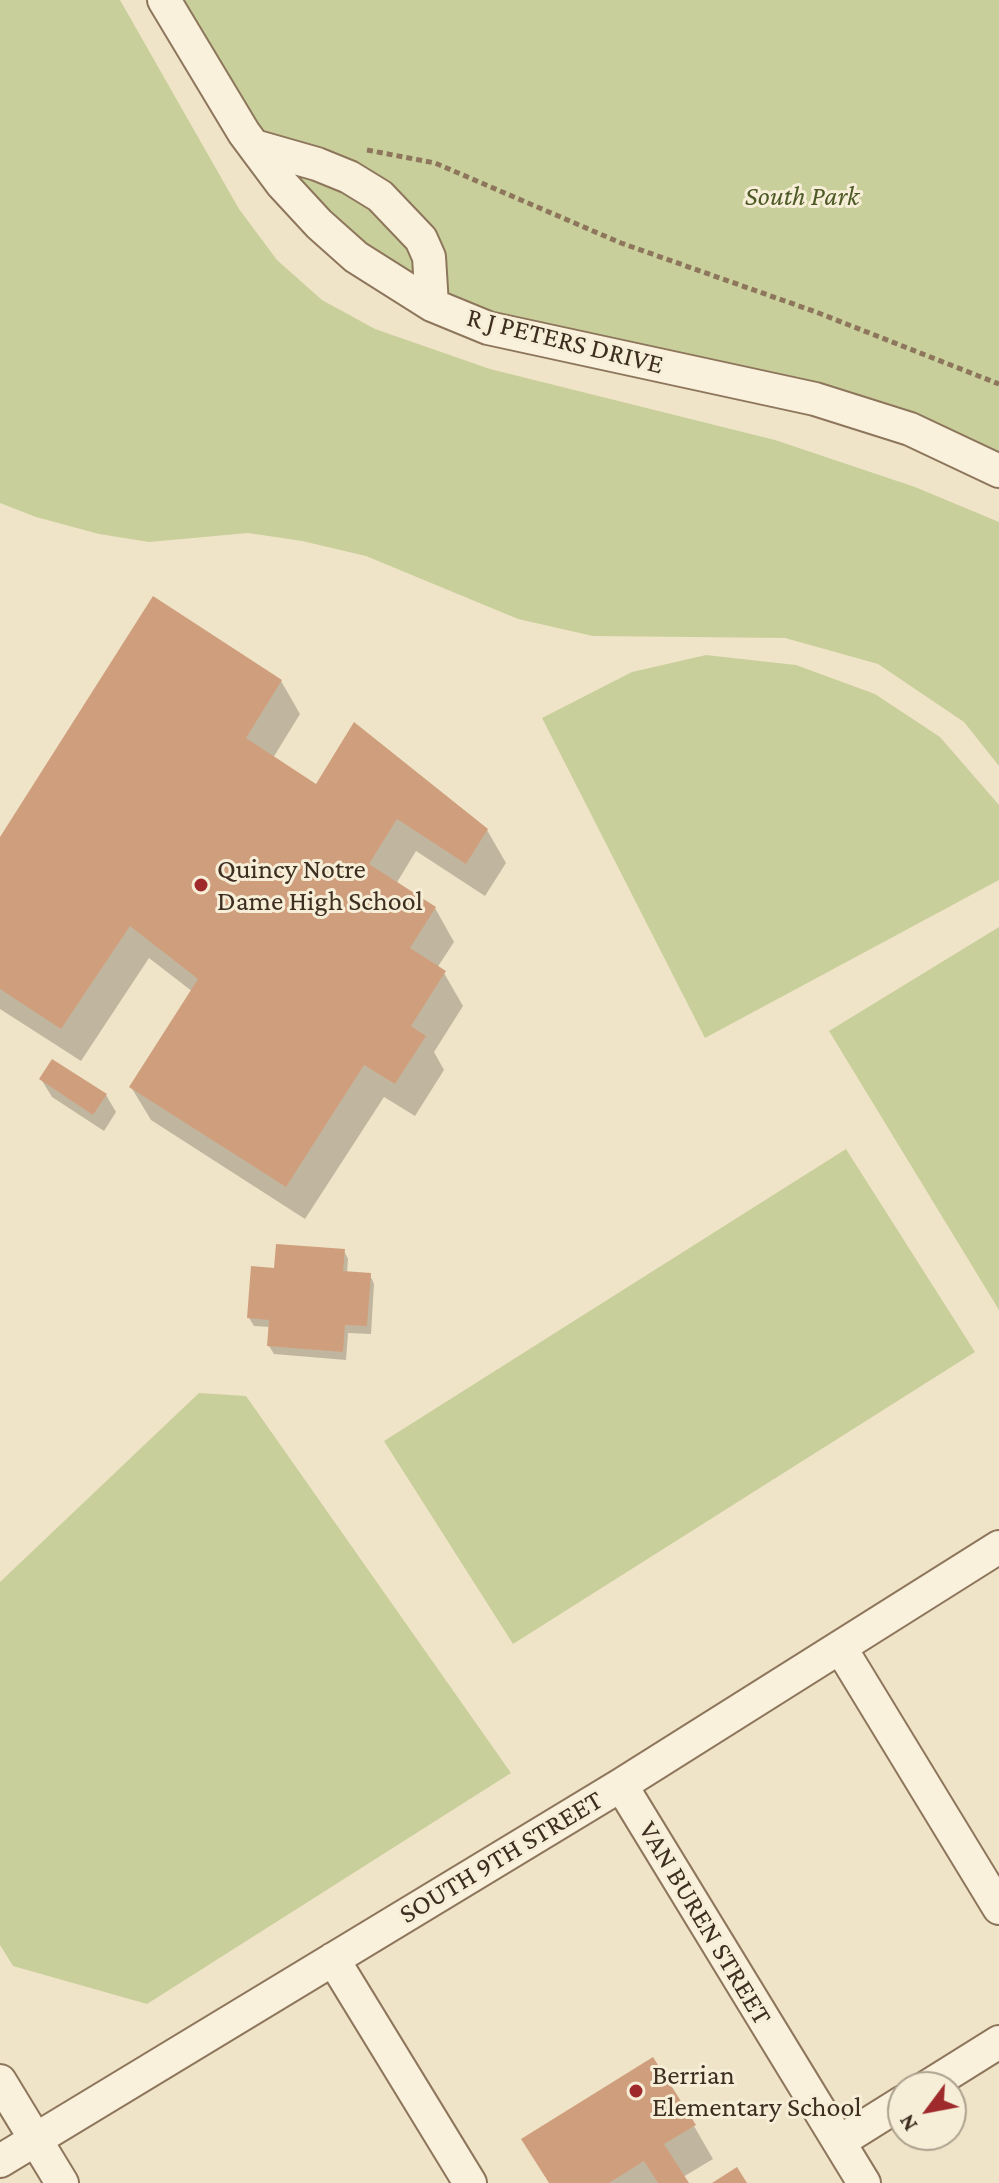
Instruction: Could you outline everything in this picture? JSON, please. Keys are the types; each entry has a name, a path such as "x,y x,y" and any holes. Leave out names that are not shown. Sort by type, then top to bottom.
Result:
{"street":[{"name":"R J PETERS DRIVE","path":"164,0 254,146 319,224 380,274 432,305 488,328 815,399 910,429 999,471"},
{"path":"254,146 317,164 349,177 380,196 405,220 425,248 433,277 432,305"},
{"name":"SOUTH 9TH STREET","path":"0,2161 621,1785 999,1547"},
{"path":"840,1647 999,1908"},
{"name":"VAN BUREN STREET","path":"621,1785 864,2183"},
{"path":"333,1959 470,2183"},
{"path":"953,2071 999,2042"},
{"path":"0,2081 62,2183"},
{"path":"839,2142 887,2112"}],"path":[{"path":"362,149 435,163 621,243 816,312 999,384"}],"green space":[{"path":"0,0 120,0 239,209 277,260 322,300 375,329 490,369 775,440 915,487 999,522 999,766 964,722 878,664 785,638 593,636 518,619 366,556 302,541 248,533 149,542 99,534 36,517 0,503"},
{"name":"South Park","path":"164,0 999,0 999,471 910,429 488,328 356,257"},
{"path":"706,655 796,665 875,694 940,737 999,805 999,880 705,1038 542,718 632,672"},
{"path":"999,927 999,1310 829,1031"},
{"path":"846,1149 975,1352 513,1644 384,1441"},
{"path":"199,1393 246,1396 511,1773 147,2004 13,1966 0,1945 0,1582"}],"building":[{"name":"Quincy Notre Dame High School","path":"153,596 282,680 246,738 316,784 354,722 488,829 466,864 397,819 369,864 436,907 410,948 446,971 411,1026 426,1036 395,1084 364,1065 286,1187 129,1087 198,979 130,926 61,1029 0,989 0,837"},
{"path":"52,1059 107,1094 93,1115 39,1079"},
{"path":"276,1244 345,1249 343,1271 371,1273 367,1326 345,1325 343,1352 267,1346 269,1320 247,1318 251,1266 274,1268"},
{"name":"Berrian Elementary School","path":"653,2057 696,2125 664,2144 689,2183 658,2183 644,2161 609,2183 549,2183 521,2139"},
{"name":"Berrian Elementary School","path":"737,2167 747,2183 712,2183"}],"place":[{"name":"Quincy Notre Dame High School","path":"201,885"},
{"name":"Berrian Elementary School","path":"636,2091"}]}
